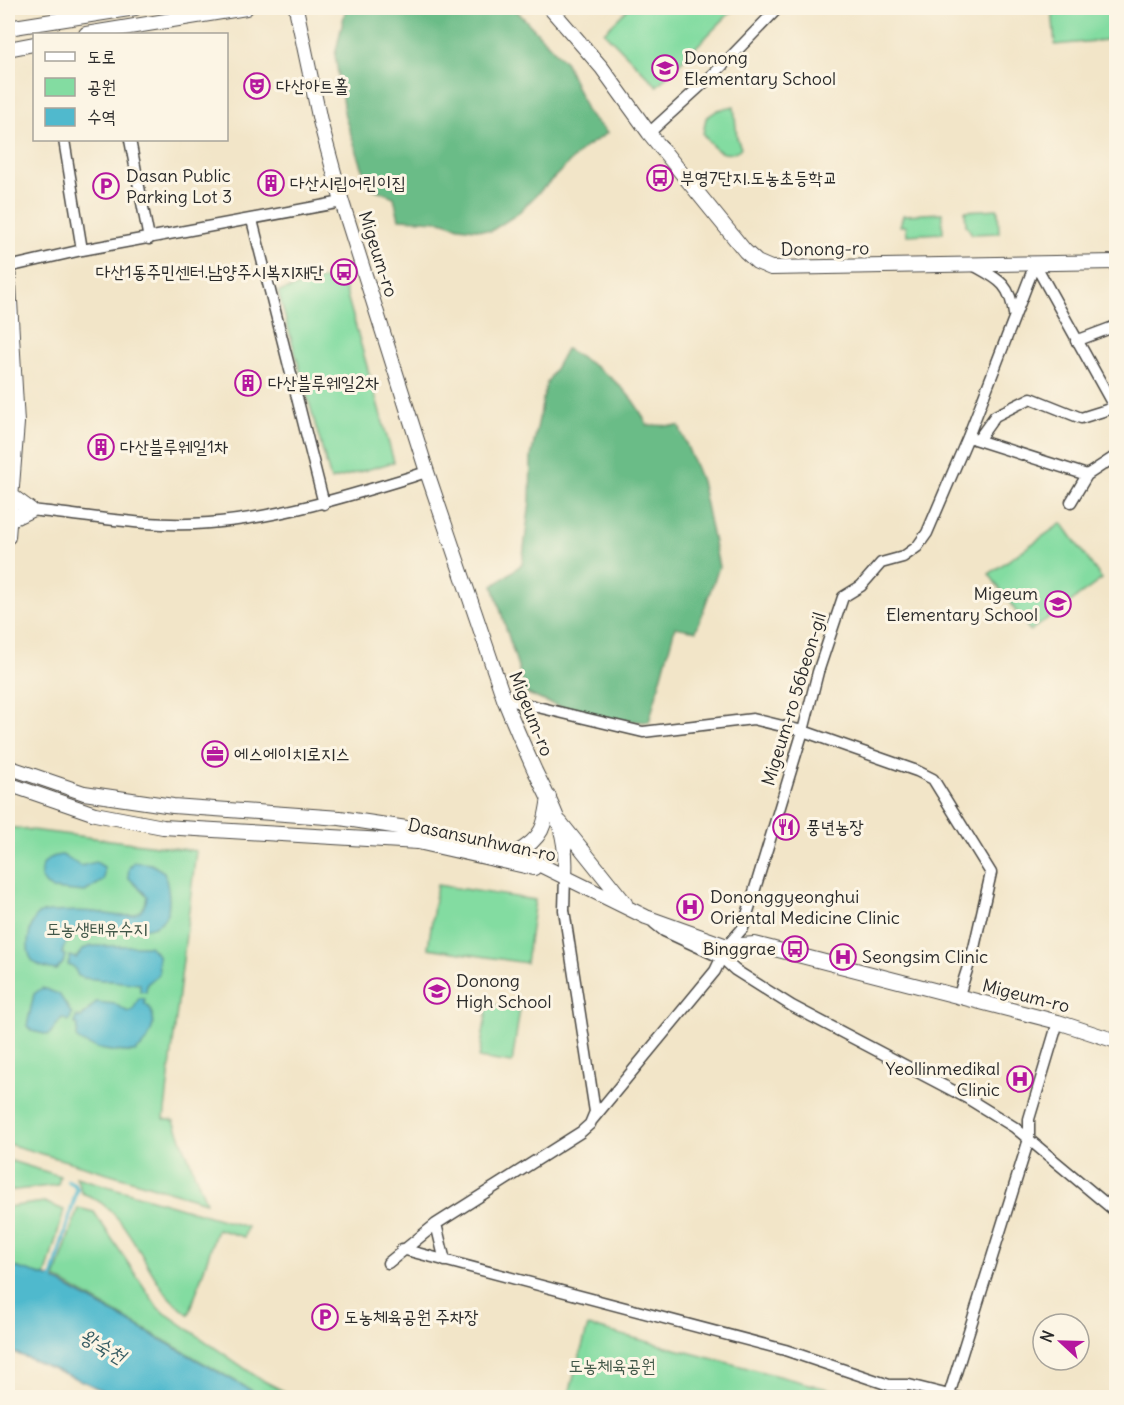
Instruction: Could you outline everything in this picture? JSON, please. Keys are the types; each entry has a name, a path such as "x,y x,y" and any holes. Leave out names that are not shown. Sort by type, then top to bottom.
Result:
{"street":[{"path":"8,28 135,8"},
{"path":"92,33 246,8"},
{"name":"Migeum-ro","path":"296,8 320,121 342,202 427,472 504,699 517,734 559,820 566,855 565,876 646,917 725,952 754,944 1058,1022 1116,1041"},
{"name":"Donong-ro","path":"550,8 602,68 649,133 744,251 757,262 771,268 1116,262"},
{"path":"649,133 719,69 778,8"},
{"path":"8,49 33,44"},
{"path":"64,141 82,250"},
{"path":"130,141 149,239"},
{"path":"8,537 17,423 8,267 82,250 342,202"},
{"path":"252,220 324,504"},
{"path":"1035,264 1116,408 1081,418 1031,398 995,416 973,439 1088,475"},
{"name":"Migeum-ro 56beon-gil","path":"388,1263 402,1249 436,1224 581,1132 743,928 803,731 818,672 843,597 861,586 881,563 903,557 917,547 927,533 973,439 1035,264"},
{"path":"973,265 1001,281 1012,295 1015,316"},
{"path":"1076,340 1116,326"},
{"path":"1071,502 1088,475 1116,456"},
{"path":"12,496 31,510 144,522 207,523 271,515 324,504 427,472"},
{"path":"10,520 31,510"},
{"path":"504,699 643,732 753,719 803,731 933,779 991,873 974,948 958,998"},
{"name":"Dasansunhwan-ro","path":"8,767 84,793 173,806 350,819 433,832 516,853 565,876"},
{"name":"Dasansunhwan-ro","path":"8,784 71,807 153,825 205,831 339,835 418,842 565,876"},
{"path":"516,853 528,846 545,825 549,797"},
{"path":"559,820 608,884 632,910"},
{"path":"565,876 564,910 596,1112 592,1120"},
{"path":"725,952 735,970 792,1006 967,1098 1029,1139 1116,1212"},
{"path":"402,1249 785,1350 889,1385 909,1385 954,1396 1029,1139 1029,1119 1058,1022"},
{"path":"436,1224 445,1261"}],"green space":[{"path":"346,8 514,8 566,63 587,112 607,133 583,149 516,215 491,231 459,227 441,221 399,219 394,197 369,187 345,117 335,55"},
{"name":"Donong Elementary School","path":"629,8 735,8 657,86 604,32"},
{"path":"1052,8 1116,8 1116,39 1055,45"},
{"path":"734,106 737,138 741,148 730,153 720,152 703,134 706,118 718,110"},
{"path":"998,209 999,233 972,234 966,225 965,211"},
{"path":"942,213 943,233 907,235 906,226 900,226 903,215"},
{"path":"341,274 394,462 331,480 278,292"},
{"path":"566,349 614,380 632,400 647,425 679,426 701,481 719,567 696,631 675,627 649,722 618,720 586,714 526,693 493,586 522,564 530,502 531,457 546,385"},
{"path":"1062,523 1102,579 1030,631 989,574"},
{"name":"도농생태유수지","path":"8,827 196,851 164,1119 174,1121 206,1202 8,1144"},
{"path":"437,885 535,900 526,963 428,948"},
{"path":"488,1004 520,1009 512,1063 479,1058"},
{"path":"8,1160 60,1176 58,1185 8,1191"},
{"path":"76,1177 247,1227 244,1237 217,1229 189,1315 168,1296 122,1223 97,1200 82,1193"},
{"path":"44,1202 64,1210 45,1278 8,1265 8,1207"},
{"path":"78,1208 94,1212 158,1308 260,1379 295,1397 263,1397 55,1278"},
{"name":"도농체육공원","path":"588,1326 858,1397 568,1397"}],"water":[{"path":"62,855 81,866 96,862 104,867 104,880 85,892 52,889 42,879 42,868 49,859"},
{"path":"134,862 151,864 164,872 169,903 163,920 149,928 87,930 71,937 62,954 65,955 63,963 56,970 33,961 28,951 28,944 32,924 38,914 83,911 126,916 140,911 147,896 128,877 129,868"},
{"path":"91,946 149,946 158,955 159,974 147,984 146,992 140,991 140,984 78,976 74,967 68,965 70,956 76,958 83,949"},
{"path":"42,988 59,994 72,1014 69,1021 62,1018 49,1035 32,1031 27,1026 34,994"},
{"path":"139,998 145,999 144,1003 149,1008 153,1022 149,1036 135,1052 105,1050 77,1039 78,1025 74,1023 77,1016 81,1018 96,1002 115,1004 128,1012 133,1010"},
{"name":"왕숙천","path":"8,1265 51,1278 263,1397 115,1397 8,1350"}],"waterway":[{"path":"51,1283 77,1189 68,1181"}],"place":[{"name":"Donong Elementary School","path":"665,68"},
{"name":"다산아트홀","path":"257,86"},
{"name":"부영7단지.도농초등학교","path":"660,178"},
{"name":"다산시립어린이집","path":"271,183"},
{"name":"Dasan Public Parking Lot 3","path":"106,186"},
{"name":"다산1동주민센터.남양주시복지재단","path":"344,272"},
{"name":"다산블루웨일2차","path":"248,383"},
{"name":"다산블루웨일1차","path":"101,447"},
{"name":"Migeum Elementary School","path":"1058,604"},
{"name":"에스에이치로지스","path":"215,754"},
{"name":"풍년농장","path":"786,827"},
{"name":"Dononggyeonghui Oriental Medicine Clinic","path":"690,907"},
{"name":"Binggrae","path":"795,949"},
{"name":"Seongsim Clinic","path":"843,957"},
{"name":"Donong High School","path":"437,991"},
{"name":"Yeollinmedikal Clinic","path":"1020,1079"},
{"name":"도농체육공원 주차장","path":"325,1317"}]}
